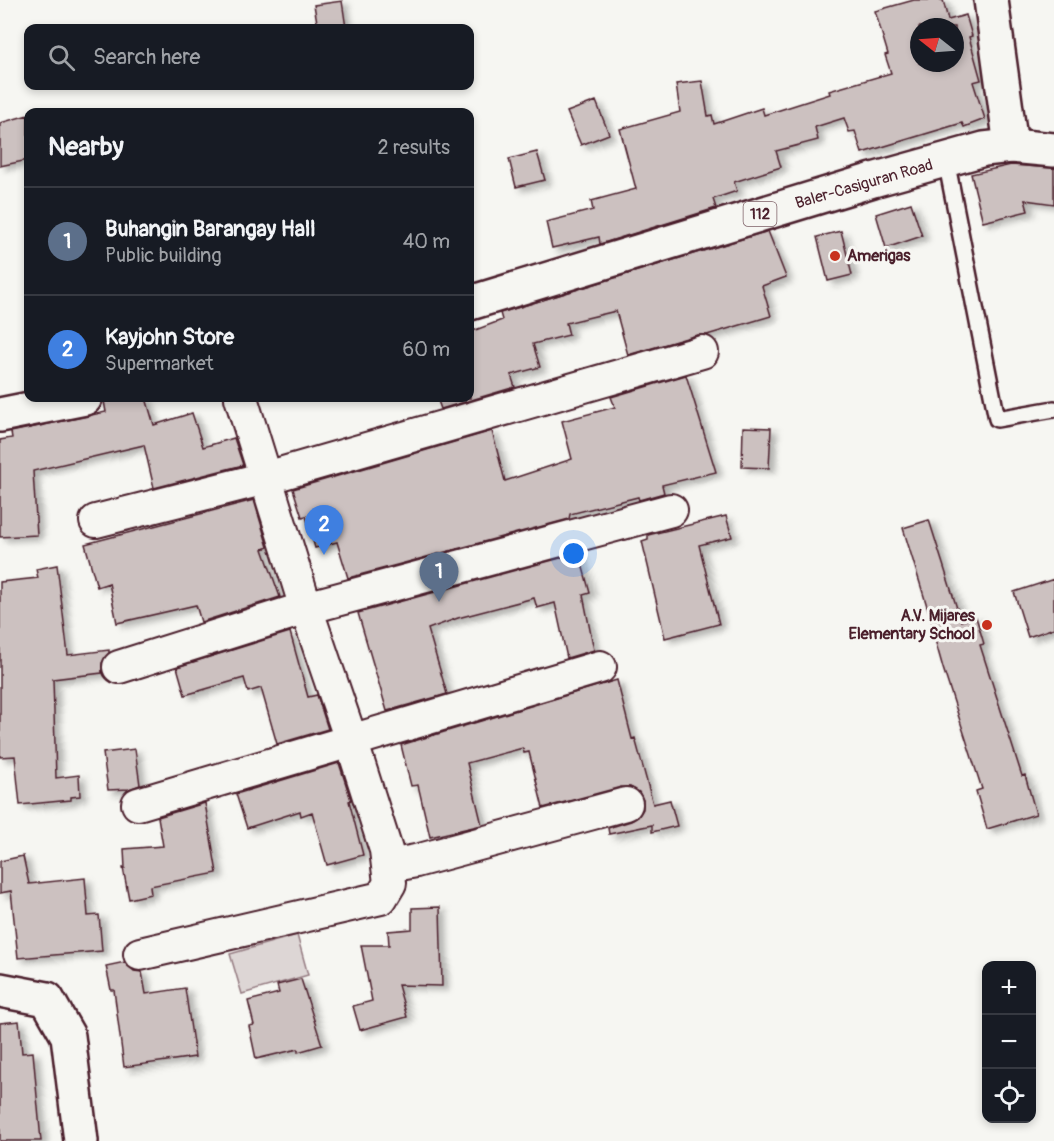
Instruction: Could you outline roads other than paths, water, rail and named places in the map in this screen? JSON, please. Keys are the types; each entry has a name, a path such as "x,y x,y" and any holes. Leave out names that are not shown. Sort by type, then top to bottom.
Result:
{"main road":[{"path":"991,0 1011,146"},
{"name":"Baler-Casiguran Road","path":"474,302 873,180 984,149 1011,146 1054,150"},
{"path":"0,415 65,402"},
{"path":"0,990 47,999 68,1036 81,1141"}],"street":[{"path":"96,520 266,478 702,352"},
{"path":"140,954 381,898 390,883 389,866 372,803 306,608 242,402"},
{"path":"119,667 306,608 671,510"},
{"path":"138,804 600,667"},
{"path":"389,866 416,861 626,804"}],"lane":[{"path":"946,160 997,419 1054,409"}],"place":[{"name":"Amerigas","path":"835,256"},
{"name":"Kayjohn Store","path":"324,555"},
{"name":"Buhangin Barangay Hall","path":"439,602"},
{"name":"A.V. Mijares Elementary School","path":"987,625"}]}
